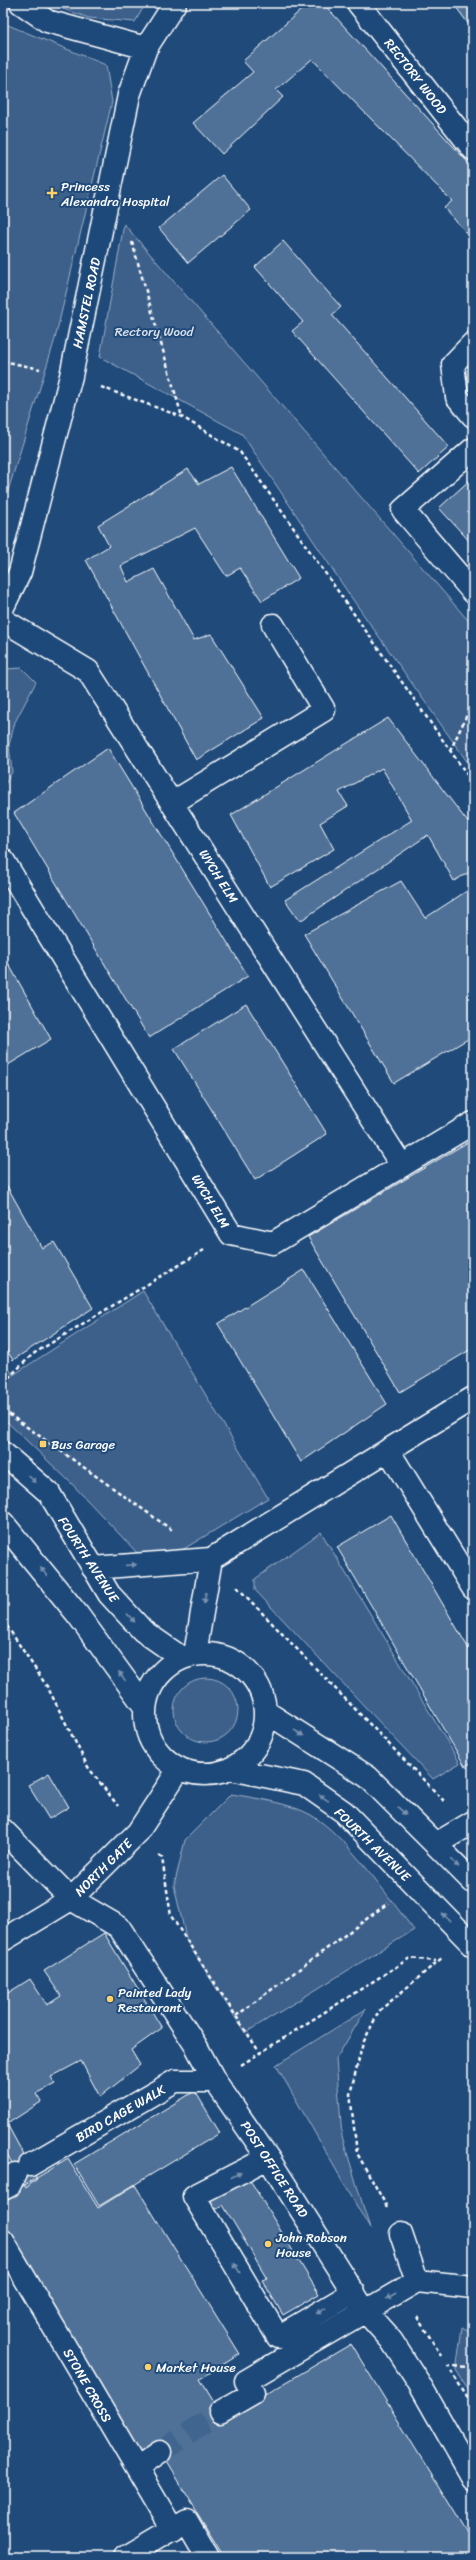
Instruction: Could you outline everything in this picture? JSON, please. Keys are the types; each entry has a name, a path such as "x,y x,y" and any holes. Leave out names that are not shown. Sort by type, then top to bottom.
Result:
{"street":[{"path":"21,3 47,21 146,48"},
{"name":"HAMSTEL ROAD","path":"3,607 20,572 71,376 129,95 146,48 175,3"},
{"name":"RECTORY WOOD","path":"358,3 473,149"},
{"path":"473,343 453,364 457,398 473,416"},
{"path":"473,449 403,510 473,592"},
{"name":"WYCH ELM","path":"3,620 88,670 402,1166"},
{"path":"172,803 324,710 273,625"},
{"name":"WYCH ELM","path":"3,860 231,1234 273,1243 473,1123"},
{"path":"92,1568 211,1560 473,1398"},
{"path":"388,1450 473,1588"},
{"name":"FOURTH AVENUE","path":"3,1452 49,1493 92,1568 109,1594 143,1631 189,1656"},
{"path":"3,1523 78,1615 145,1707"},
{"path":"189,1656 211,1560"},
{"path":"216,1655 235,1662 251,1675 261,1692 266,1712 264,1730 257,1746 246,1759 231,1769 214,1774 196,1774 179,1769 163,1758 152,1743 146,1726 145,1707 149,1692 157,1678 169,1666 189,1656 216,1655"},
{"path":"266,1712 368,1777 473,1882"},
{"name":"NORTH GATE","path":"3,1940 71,1899 138,1832 179,1769"},
{"name":"FOURTH AVENUE","path":"231,1769 304,1784 344,1812 473,1945"},
{"path":"436,1844 470,1823"},
{"name":"POST OFFICE ROAD","path":"3,1830 71,1899 119,1927 196,2046 215,2081 268,2158 365,2311 391,2340 419,2383 473,2478"},
{"name":"BIRD CAGE WALK","path":"30,2165 175,2082 215,2081"},
{"path":"268,2158 194,2196 278,2337 354,2292"},
{"path":"3,2181 15,2174 9,2186 3,2190"},
{"path":"401,2234 417,2281"},
{"name":"STONE CROSS","path":"3,2241 173,2530"},
{"path":"220,2412 252,2393 246,2382 417,2281 473,2287"},
{"path":"137,2468 160,2452"},
{"path":"126,2557 187,2521 208,2557"}],"path":[{"path":"130,236 182,417"},
{"path":"3,361 71,376 182,417 240,452 473,783"},
{"path":"450,751 473,702"},
{"path":"3,1383 33,1354 231,1234"},
{"path":"3,1410 211,1560 470,1823"},
{"path":"236,2016 392,1900"},
{"path":"401,2234 357,2153 350,2094 363,2043 379,2011 446,1955"},
{"path":"215,2081 410,1958 437,1961"},
{"path":"417,2281 415,2314 473,2407"},
{"path":"447,2366 473,2367"}],"green space":[{"path":"46,3 146,3 135,22 89,18"},
{"name":"Princess Alexandra Hospital","path":"3,23 106,65 112,102 55,339 3,507"},
{"name":"Rectory Wood","path":"124,224 473,626 473,770 351,597 242,434 100,357"},
{"path":"22,668 36,682 15,722 9,745 12,772 3,788 3,673 5,669"},
{"path":"143,1291 268,1498 182,1550 140,1556 71,1483 3,1418 3,1359 13,1375"},
{"path":"321,1532 460,1763 433,1779 255,1590 255,1579"},
{"path":"206,1678 218,1680 229,1687 236,1698 238,1710 236,1722 229,1733 218,1740 206,1742 194,1740 183,1733 176,1722 174,1710 176,1698 183,1687 194,1680"},
{"path":"231,1794 293,1807 311,1815 325,1825 353,1852 414,1930 245,2033 187,1942 174,1886 185,1840"},
{"path":"366,2009 336,2059 342,2136 370,2229 276,2065"},
{"path":"462,2328 473,2334 473,2397 456,2370"}],"building":[{"path":"309,3 323,3 473,168 473,240 444,208 452,201 312,59 276,90 283,97 222,154 193,123 253,72 243,61"},
{"path":"453,3 473,3 473,30"},
{"path":"222,175 251,210 188,263 159,228"},
{"path":"283,241 341,307 332,315 449,447 419,474 292,331 303,322 255,267"},
{"path":"231,467 299,578 262,601 240,568 226,576 195,528 121,566 128,582 154,569 194,640 211,634 264,718 196,760 86,560 109,546 98,525 188,469 199,484"},
{"path":"473,477 473,545 439,508"},
{"path":"388,718 473,829 473,870 454,881 428,835 300,921 285,900 412,820 382,768 339,792 348,806 320,823 334,849 270,887 231,815"},
{"path":"108,748 248,976 149,1038 14,813"},
{"path":"401,881 425,918 473,887 473,1036 394,1083 304,934"},
{"path":"3,954 51,1039 3,1068"},
{"path":"246,1004 327,1134 255,1180 174,1049"},
{"path":"473,1139 473,1348 400,1392 308,1237"},
{"path":"3,1179 42,1248 54,1242 93,1308 13,1360 3,1345"},
{"path":"304,1270 387,1404 301,1462 218,1324"},
{"path":"391,1515 473,1656 473,1762 465,1766 337,1547"},
{"path":"49,1773 69,1807 49,1819 28,1785"},
{"path":"104,1933 162,2028 131,2050 140,2065 100,2097 81,2061 51,2077 55,2084 36,2094 41,2102 7,2124 37,2179 26,2188 3,2147 3,1996 30,1979 47,2005 61,1996 44,1971"},
{"path":"195,2091 220,2133 99,2206 74,2164"},
{"name":"Market House","path":"68,2159 98,2208 135,2185 240,2354 200,2379 224,2419 351,2344 473,2542 473,2557 224,2557 160,2452 136,2467 3,2248 3,2198"},
{"name":"John Robson House","path":"247,2175 319,2294 283,2315 262,2280 267,2278 223,2205 213,2211 206,2200"}],"tunnel":[{"path":"160,2452 220,2412"}],"place":[{"name":"Princess Alexandra Hospital","path":"52,193"},
{"name":"Bus Garage","path":"43,1444"},
{"name":"Painted Lady Restaurant","path":"110,1999"},
{"name":"John Robson House","path":"268,2244"},
{"name":"Market House","path":"148,2367"}]}
